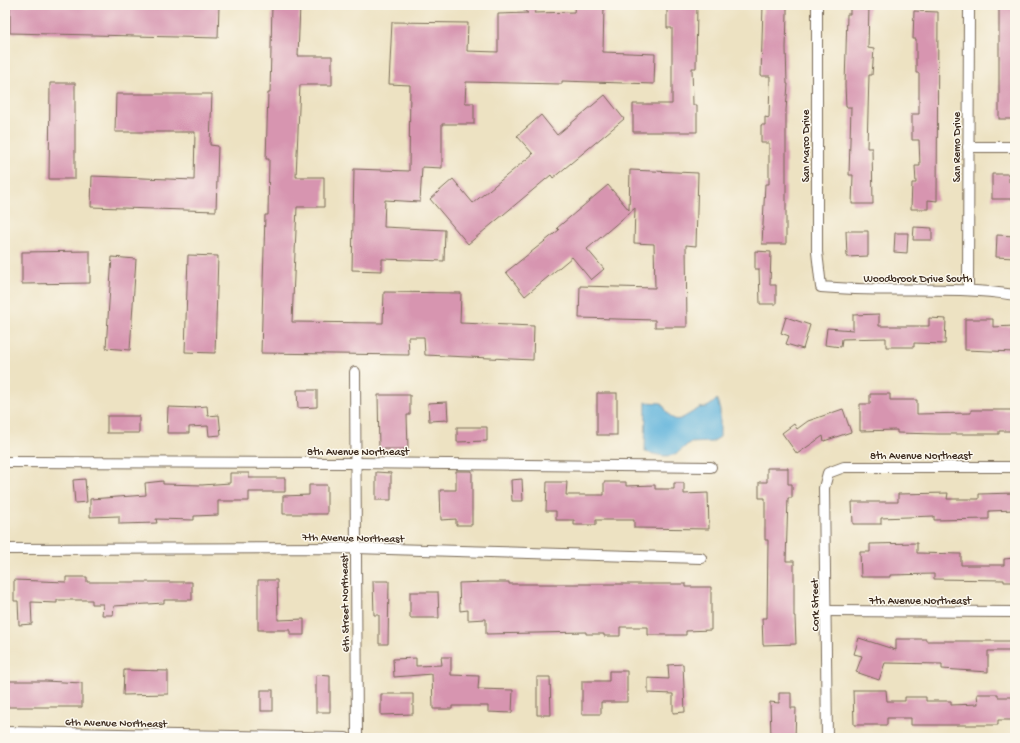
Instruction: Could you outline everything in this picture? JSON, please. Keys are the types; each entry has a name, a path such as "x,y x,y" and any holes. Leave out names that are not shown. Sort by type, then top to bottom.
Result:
{"street":[{"name":"San Marco Drive","path":"817,5 817,252 821,286"},
{"name":"San Remo Drive","path":"968,289 969,5"},
{"path":"968,147 1015,147"},
{"name":"Woodbrook Drive South","path":"821,286 854,290 968,289 1015,295"},
{"name":"6th Street Northeast","path":"355,372 357,738"},
{"name":"8th Avenue Northeast","path":"5,462 355,462 711,467"},
{"name":"8th Avenue Northeast","path":"828,473 844,467 1015,467"},
{"name":"Cork Street","path":"827,738 824,488 828,473"},
{"name":"7th Avenue Northeast","path":"5,548 355,548 701,558"},
{"name":"7th Avenue Northeast","path":"826,611 1015,612"},
{"name":"6th Avenue Northeast","path":"5,732 346,738"}],"water":[{"path":"717,399 720,411 720,437 712,442 689,443 678,452 669,456 645,452 646,402 662,403 670,416 677,420 699,408 707,407"}],"building":[{"path":"10,5 219,5 218,38 10,33"},
{"path":"272,5 300,5 298,56 332,56 332,85 300,85 296,177 324,177 324,207 297,207 292,322 383,323 384,292 461,293 460,323 534,326 533,360 425,355 424,337 408,337 409,355 261,353 265,215 268,215 269,159 266,159 268,93 270,93"},
{"path":"516,5 540,5 534,13 574,12 575,5 604,5 603,52 655,54 654,84 562,81 562,84 466,82 465,103 474,103 474,124 442,124 442,168 422,167 420,202 385,200 384,227 445,230 444,261 382,259 382,271 352,270 354,169 409,171 410,85 389,84 392,22 468,23 467,51 498,52 498,14 528,13"},
{"path":"667,5 697,5 696,68 692,68 693,105 697,105 697,132 633,132 633,104 672,104 672,28 667,28"},
{"path":"763,5 787,5 786,48 788,84 786,110 786,244 762,244 765,184 769,184 769,143 761,143 761,125 765,125 765,117 769,118 770,76 761,76"},
{"path":"850,5 869,5 868,48 874,49 872,75 869,75 867,148 872,148 873,204 852,204 853,175 849,175 851,107 846,107 845,85 847,14 850,14"},
{"path":"999,5 1015,5 1015,119 999,119"},
{"path":"914,11 938,12 937,201 928,200 928,209 911,209 912,183 916,183 915,166 920,166 919,140 912,140 912,114 919,114 919,73 916,73 916,39 913,39"},
{"path":"50,83 75,83 75,179 49,179"},
{"path":"116,94 212,94 210,145 218,146 216,211 91,207 92,176 194,180 195,132 115,132"},
{"path":"605,95 624,119 553,178 551,175 468,244 430,199 453,179 473,203 533,154 517,136 541,115 557,135"},
{"path":"630,170 698,173 696,246 686,245 687,327 655,327 655,320 579,318 580,286 655,288 654,244 634,243 635,208 587,249 604,269 591,280 572,257 525,296 506,272 559,230 557,228 608,185 629,210"},
{"path":"992,174 1009,174 1009,182 1015,182 1015,199 992,199"},
{"path":"914,227 932,228 932,240 913,240"},
{"path":"846,231 868,231 868,256 847,257"},
{"path":"895,233 908,233 907,253 894,252"},
{"path":"997,235 1015,236 1015,258 996,257"},
{"path":"90,251 90,283 22,284 22,252"},
{"path":"755,251 771,252 770,285 776,285 776,304 760,304 759,269 755,269"},
{"path":"188,255 218,256 215,353 185,352"},
{"path":"112,257 136,259 130,350 106,348"},
{"path":"879,314 879,326 929,326 929,318 946,319 945,344 914,343 914,347 886,347 886,338 842,339 841,347 825,345 827,328 853,330 853,315"},
{"path":"786,317 810,325 803,349 786,344 789,336 781,333"},
{"path":"965,319 993,319 993,327 1015,326 1015,352 965,350"},
{"path":"297,390 317,390 317,407 298,408"},
{"path":"597,393 617,393 617,435 597,435"},
{"path":"870,394 890,394 890,400 917,400 917,414 971,413 971,410 1015,410 1015,431 999,431 999,434 938,434 897,433 897,430 860,431 860,404 870,404"},
{"path":"378,395 410,395 410,415 407,415 408,449 379,449"},
{"path":"447,402 448,420 429,421 428,403"},
{"path":"207,406 208,416 219,415 221,435 209,436 208,426 189,427 189,433 167,433 168,407 196,408 195,407"},
{"path":"843,409 851,432 824,441 823,436 797,454 782,433 794,424 797,429 808,421"},
{"path":"107,416 139,416 139,433 107,433"},
{"path":"457,427 487,427 487,441 457,442"},
{"path":"767,468 788,468 788,484 792,484 792,498 788,498 786,561 794,561 794,617 796,644 763,645 762,618 767,618 768,540 765,540 765,498 759,498 759,482 767,482"},
{"path":"456,471 472,471 472,525 456,525 456,519 441,520 440,490 456,490"},
{"path":"376,472 391,473 391,500 376,500"},
{"path":"230,473 249,473 249,478 285,478 285,492 249,492 249,501 218,501 218,515 194,516 194,520 156,519 157,523 119,524 119,516 90,517 90,499 146,495 145,483 163,481 163,484 202,485 230,483"},
{"path":"85,479 87,502 75,503 73,480"},
{"path":"522,479 523,501 512,501 511,480"},
{"path":"547,482 567,482 566,495 604,495 604,482 626,482 626,486 655,485 655,489 674,489 674,483 684,483 684,494 708,493 709,529 634,528 634,520 596,520 596,525 574,525 574,520 556,520 556,511 546,511"},
{"path":"309,485 327,485 327,514 283,514 283,496 309,495"},
{"path":"948,493 947,499 979,499 979,494 1015,493 1015,510 989,511 989,519 934,520 934,516 881,518 881,524 853,524 852,502 898,502 898,494"},
{"path":"917,543 917,553 961,554 961,565 1004,565 1004,559 1015,558 1015,582 1004,582 1004,580 934,579 934,574 861,577 860,552 870,552 870,544"},
{"path":"66,577 87,577 87,582 192,582 192,600 164,600 164,603 114,606 113,615 102,615 103,604 92,604 92,600 57,600 57,603 31,602 32,624 19,625 18,601 14,601 14,580 66,582"},
{"path":"258,580 277,580 278,620 304,619 304,635 290,635 290,630 258,630"},
{"path":"373,581 389,581 388,644 379,644 379,615 374,615"},
{"path":"509,582 509,584 686,584 686,587 711,587 711,630 686,631 686,635 648,635 648,627 620,627 620,636 586,634 586,632 486,634 486,619 468,620 468,610 460,611 459,583"},
{"path":"410,592 438,592 439,618 410,618"},
{"path":"859,638 896,650 896,639 926,639 926,641 1015,641 1015,651 988,651 988,672 942,669 942,664 885,663 879,680 856,672 862,656 854,654"},
{"path":"441,657 451,657 451,675 479,676 478,689 513,690 512,713 488,712 488,706 452,706 452,709 433,709 432,674 394,677 393,659 416,658 416,666 442,665"},
{"path":"683,664 685,712 673,713 673,694 648,693 648,678 669,679 668,665"},
{"path":"124,670 168,671 168,694 123,695"},
{"path":"609,671 627,671 627,702 601,702 601,714 582,714 582,681 609,681"},
{"path":"316,675 330,676 330,712 316,712"},
{"path":"537,677 550,677 551,715 537,715"},
{"path":"5,681 82,683 82,707 5,707"},
{"path":"261,690 273,690 273,711 261,711"},
{"path":"853,690 886,690 887,701 905,701 905,697 926,697 926,701 951,701 951,705 978,704 977,694 998,694 998,697 1015,697 1015,720 998,720 998,725 911,725 911,718 887,718 887,725 854,725"},
{"path":"779,693 791,693 791,708 796,708 795,738 771,738 770,702 779,703"},
{"path":"381,694 413,694 413,714 381,715"}]}
